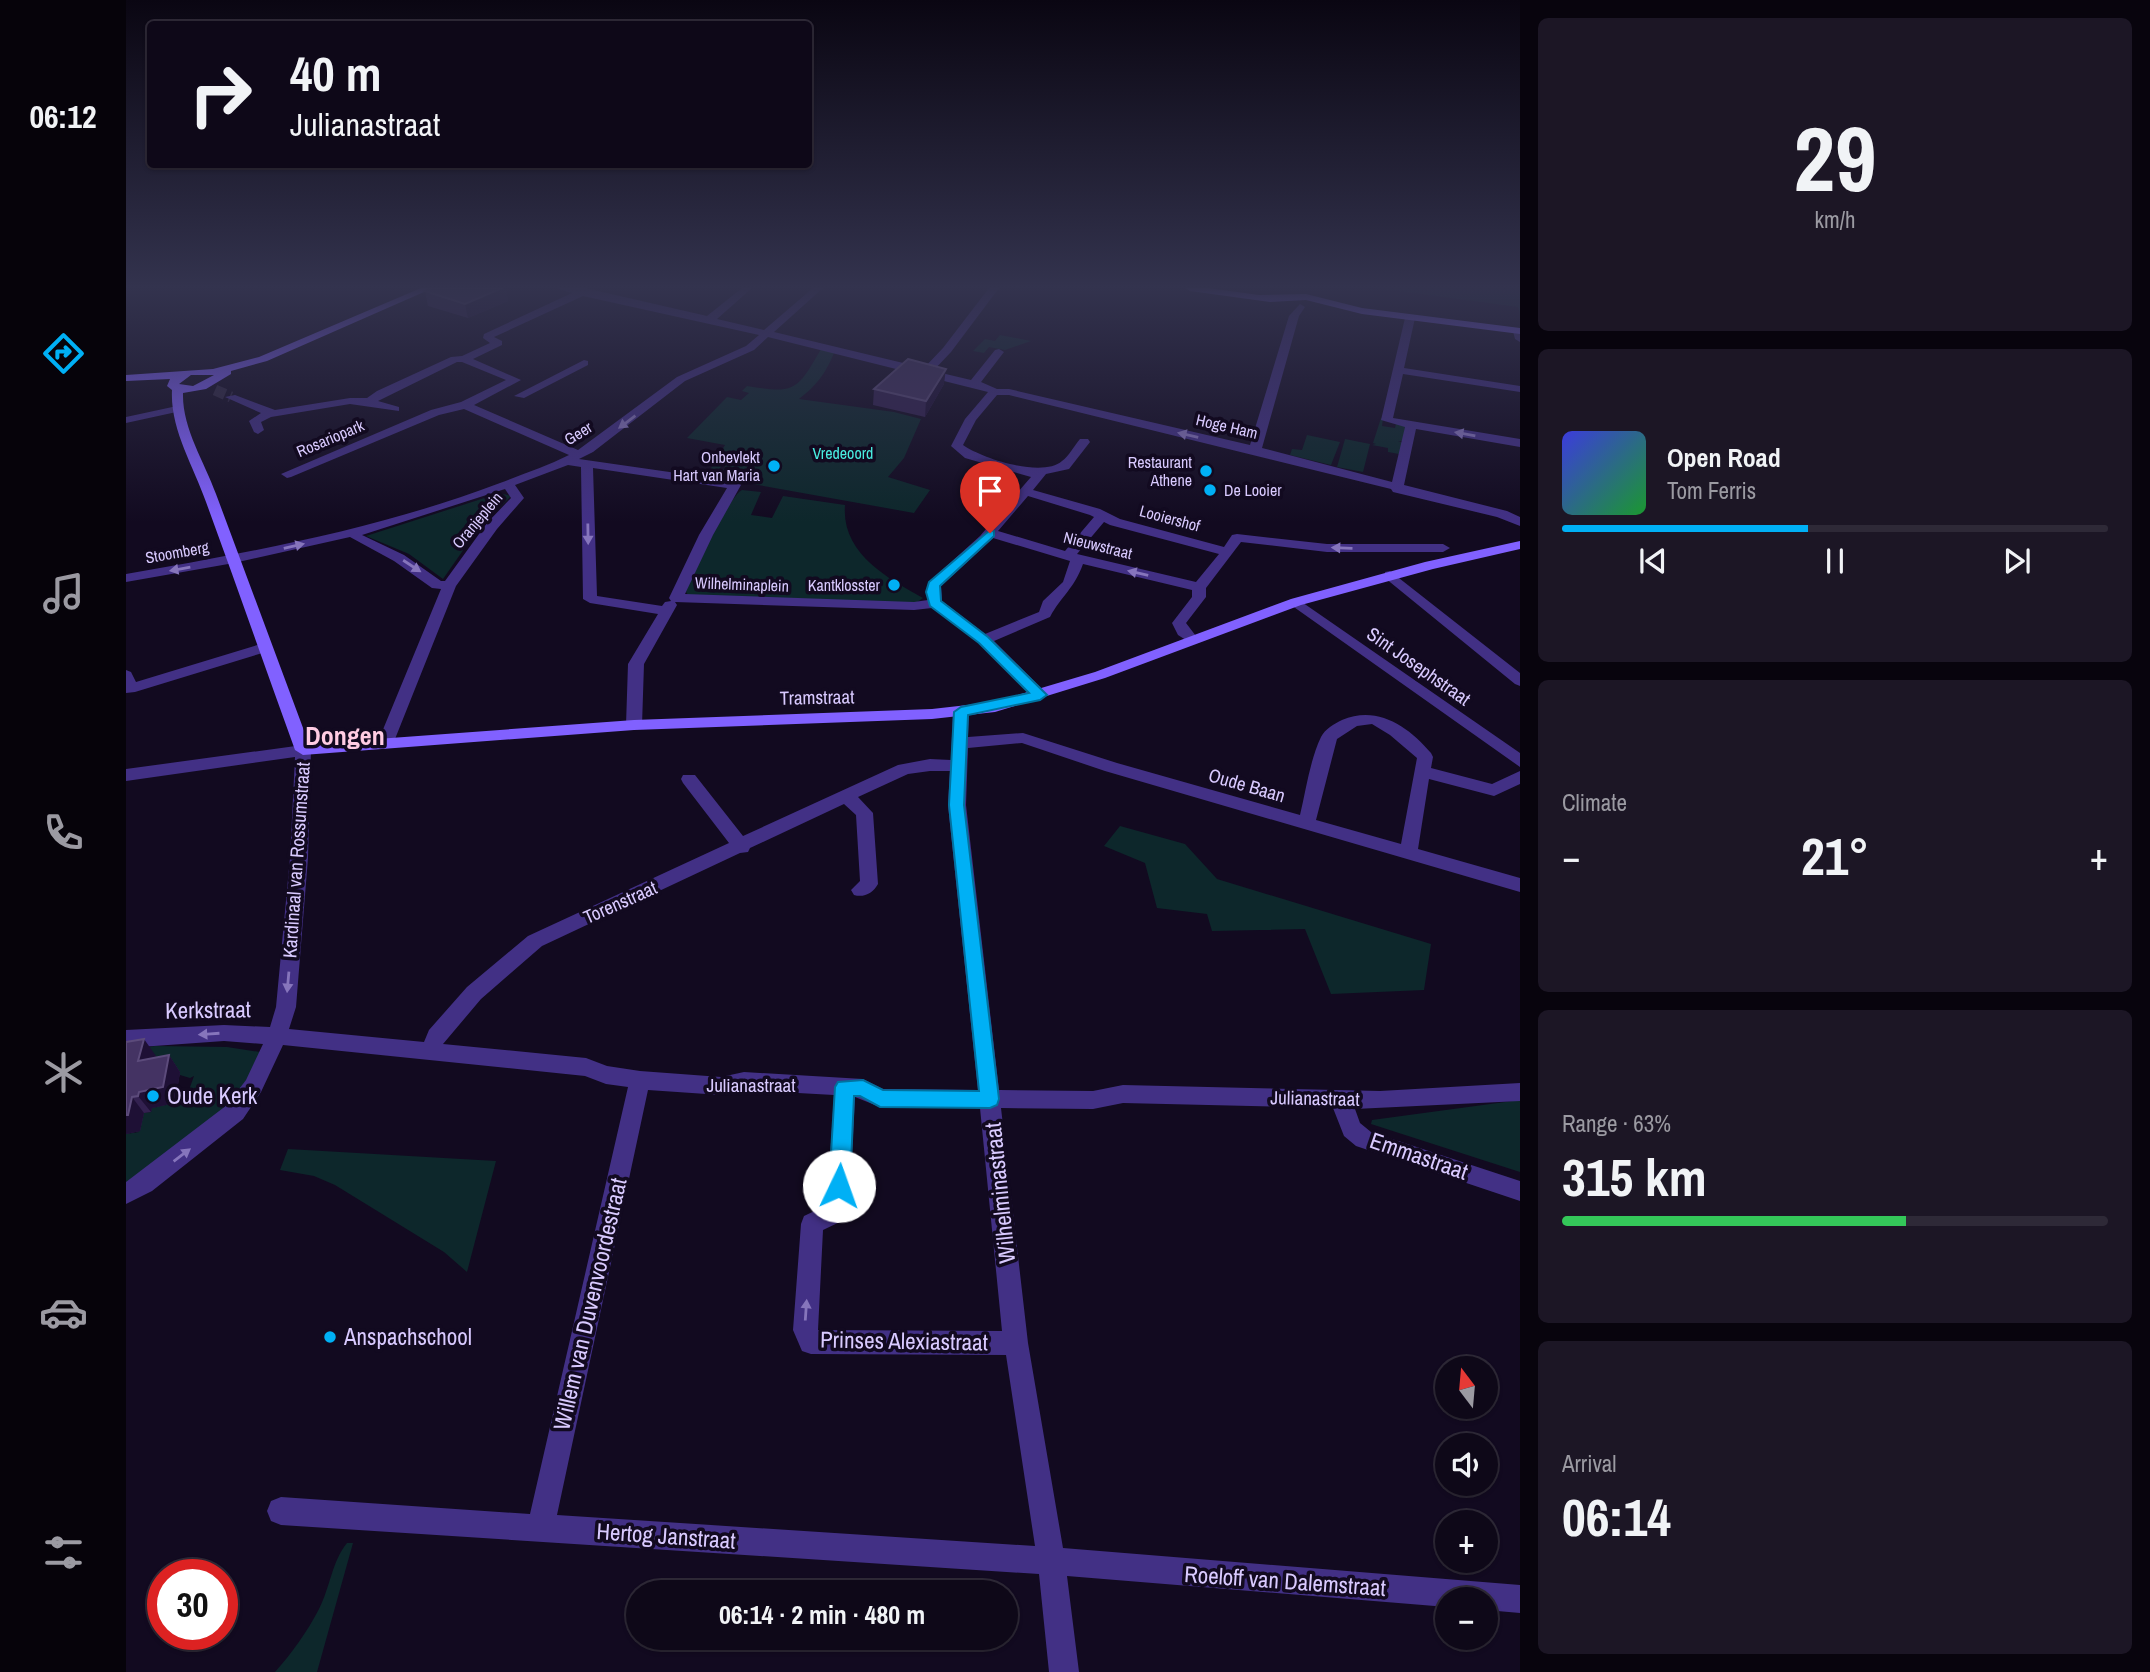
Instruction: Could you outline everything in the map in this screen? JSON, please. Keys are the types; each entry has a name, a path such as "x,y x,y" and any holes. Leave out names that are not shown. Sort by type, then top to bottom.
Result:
{"street":[{"path":"126,420 178,391 198,371 215,374 240,366"},
{"name":"Rosariopark","path":"370,402 381,393 436,366"},
{"path":"481,366 536,388"},
{"path":"520,396 578,366"},
{"name":"Geer","path":"508,485 567,461 583,460 681,379 711,366"},
{"name":"Hoge Ham","path":"901,366 988,387 994,393 1009,392 1255,450 1502,514 1520,522"},
{"path":"926,372 932,366"},
{"path":"974,383 988,366"},
{"path":"1255,450 1280,366"},
{"path":"1400,366 1387,421 1519,443"},
{"path":"1399,370 1520,389"},
{"path":"126,378 140,377 178,391 212,388 215,374"},
{"name":"Rosariopark","path":"286,474 435,412 465,405 515,380"},
{"name":"Kardinaal van Rossumstraat","path":"178,391 264,648 303,750 301,818 286,1007 277,1036"},
{"path":"994,393 971,419 958,441 960,451 1039,475"},
{"path":"231,397 267,414"},
{"name":"Rosariopark","path":"267,414 339,401 370,402 395,409"},
{"path":"465,405 583,460 590,599 665,611"},
{"path":"258,430 255,421 267,414"},
{"path":"1398,489 1411,425"},
{"path":"1040,695 984,640 935,603 934,585 990,533 1042,471 1065,466 1084,442"},
{"name":"Wilhelminaplein","path":"583,460 735,485 706,535 676,598 914,606 935,603"},
{"name":"Oranjeplein","path":"234,559 353,533 508,485 519,498 492,526 449,586"},
{"name":"Looiershof","path":"1024,491 1095,512 1101,517 1229,552"},
{"path":"984,640 1045,614 1048,604 1069,583 1073,557 1101,517"},
{"path":"353,533 399,558 437,585 449,586 385,744"},
{"name":"Nieuwstraat","path":"990,533 1073,557 1199,587"},
{"path":"1444,548 1327,548 1237,538 1208,581 1199,587 1199,597 1179,623 1183,632 1192,640 1296,602 1518,543"},
{"path":"1410,549 1430,565"},
{"name":"Stoomberg","path":"126,578 234,559"},
{"path":"1390,575 1520,681"},
{"path":"635,725 636,664 665,611 676,598"},
{"name":"Sint Josephstraat","path":"1296,602 1520,761"},
{"name":"Tramstraat","path":"303,750 635,725 961,712 1040,695 1192,640"},
{"path":"126,675 130,689 264,648"},
{"name":"Wilhelminastraat","path":"961,712 957,805 1016,1343 1051,1562 1065,1672"},
{"path":"1306,824 1329,737 1333,731 1363,719 1380,720 1426,757 1408,854"},
{"name":"Oude Baan","path":"961,743 1023,738 1111,767 1520,885"},
{"path":"126,775 303,750"},
{"name":"Torenstraat","path":"430,1053 436,1036 474,993 535,941 742,847 845,795 904,769 930,765 959,766"},
{"path":"1423,772 1494,790 1520,777"},
{"path":"689,779 742,847"},
{"path":"845,795 864,813 869,884 860,890"},
{"name":"Kerkstraat","path":"126,1039 224,1033 277,1036"},
{"path":"126,1194 144,1184 235,1112 254,1086 277,1036"},
{"name":"Julianastraat","path":"277,1036 586,1067 606,1075 640,1080 720,1086 744,1081 863,1088 880,1098 1093,1100 1123,1094 1380,1100 1520,1092"},
{"name":"Willem van Duvenvoordestraat","path":"541,1527 640,1080"},
{"name":"Prinses Alexiastraat","path":"845,1087 838,1211 812,1224 805,1330 811,1342 1016,1343"},
{"name":"Emmastraat","path":"1340,1098 1352,1129 1364,1139 1520,1191"},
{"name":"Hertog Janstraat","path":"281,1511 1051,1562"},
{"name":"Roeloff van Dalemstraat","path":"1051,1562 1520,1599"}],"green space":[{"name":"Vredeoord","path":"811,366 828,366 820,379 799,399 894,412 921,419 904,458 888,477 930,490 914,513 719,478 734,449 712,479 705,478 725,445 687,438 727,397 741,400 749,393 742,391 747,386 785,389 800,381"},
{"path":"1381,418 1382,426 1405,426 1404,441 1398,441 1404,443 1399,454 1388,452 1388,448 1372,445 1376,444 1373,443"},
{"path":"1307,435 1340,442 1331,465 1290,455 1292,449 1302,450"},
{"path":"1345,439 1370,444 1363,472 1337,467"},
{"path":"742,490 761,492 751,515 772,518 783,496 845,505 850,537 858,550 881,572 923,598 916,603 688,595 686,592 711,537 736,495"},
{"path":"500,493 511,496 478,529 443,579 409,554 366,536"},
{"path":"1120,826 1185,844 1217,879 1431,944 1424,990 1331,994 1305,929 1212,931 1207,914 1157,908 1145,863 1104,846"},
{"path":"155,1046 227,1047 260,1052 237,1095 221,1113 204,1130 126,1190 126,1134 139,1132 137,1130 144,1113 151,1112 152,1108 174,1103 176,1099 192,1091 189,1090 194,1076 190,1078 180,1075 179,1072 126,1051"},
{"path":"1520,1100 1520,1172 1371,1124 1372,1120"},
{"path":"288,1149 496,1161 467,1272 444,1252 335,1185 314,1176 280,1170"},
{"path":"347,1543 353,1543 317,1672 275,1672 314,1618 338,1558"}],"building":[{"path":"900,366 935,366 946,369 926,401 874,389"},
{"path":"144,1039 138,1061 169,1055 163,1087 139,1092 138,1096 132,1097 126,1115 126,1042"}],"tunnel":[{"path":"215,390 231,397"}],"place":[{"name":"Onbevlekt Hart van Maria","path":"774,466"},
{"name":"Restaurant Athene","path":"1206,471"},
{"name":"De Looier","path":"1210,490"},
{"name":"Kantklosster","path":"894,585"},
{"name":"Oude Kerk","path":"153,1096"},
{"name":"Anspachschool","path":"330,1337"}],"district":[{"name":"Dongen","path":"345,736"}],"route":[{"path":"839,1186 845,1087 863,1088 880,1098 990,1099 957,805 961,712 995,707 1040,695 984,640 935,603 932,592 934,585 990,533"}]}
